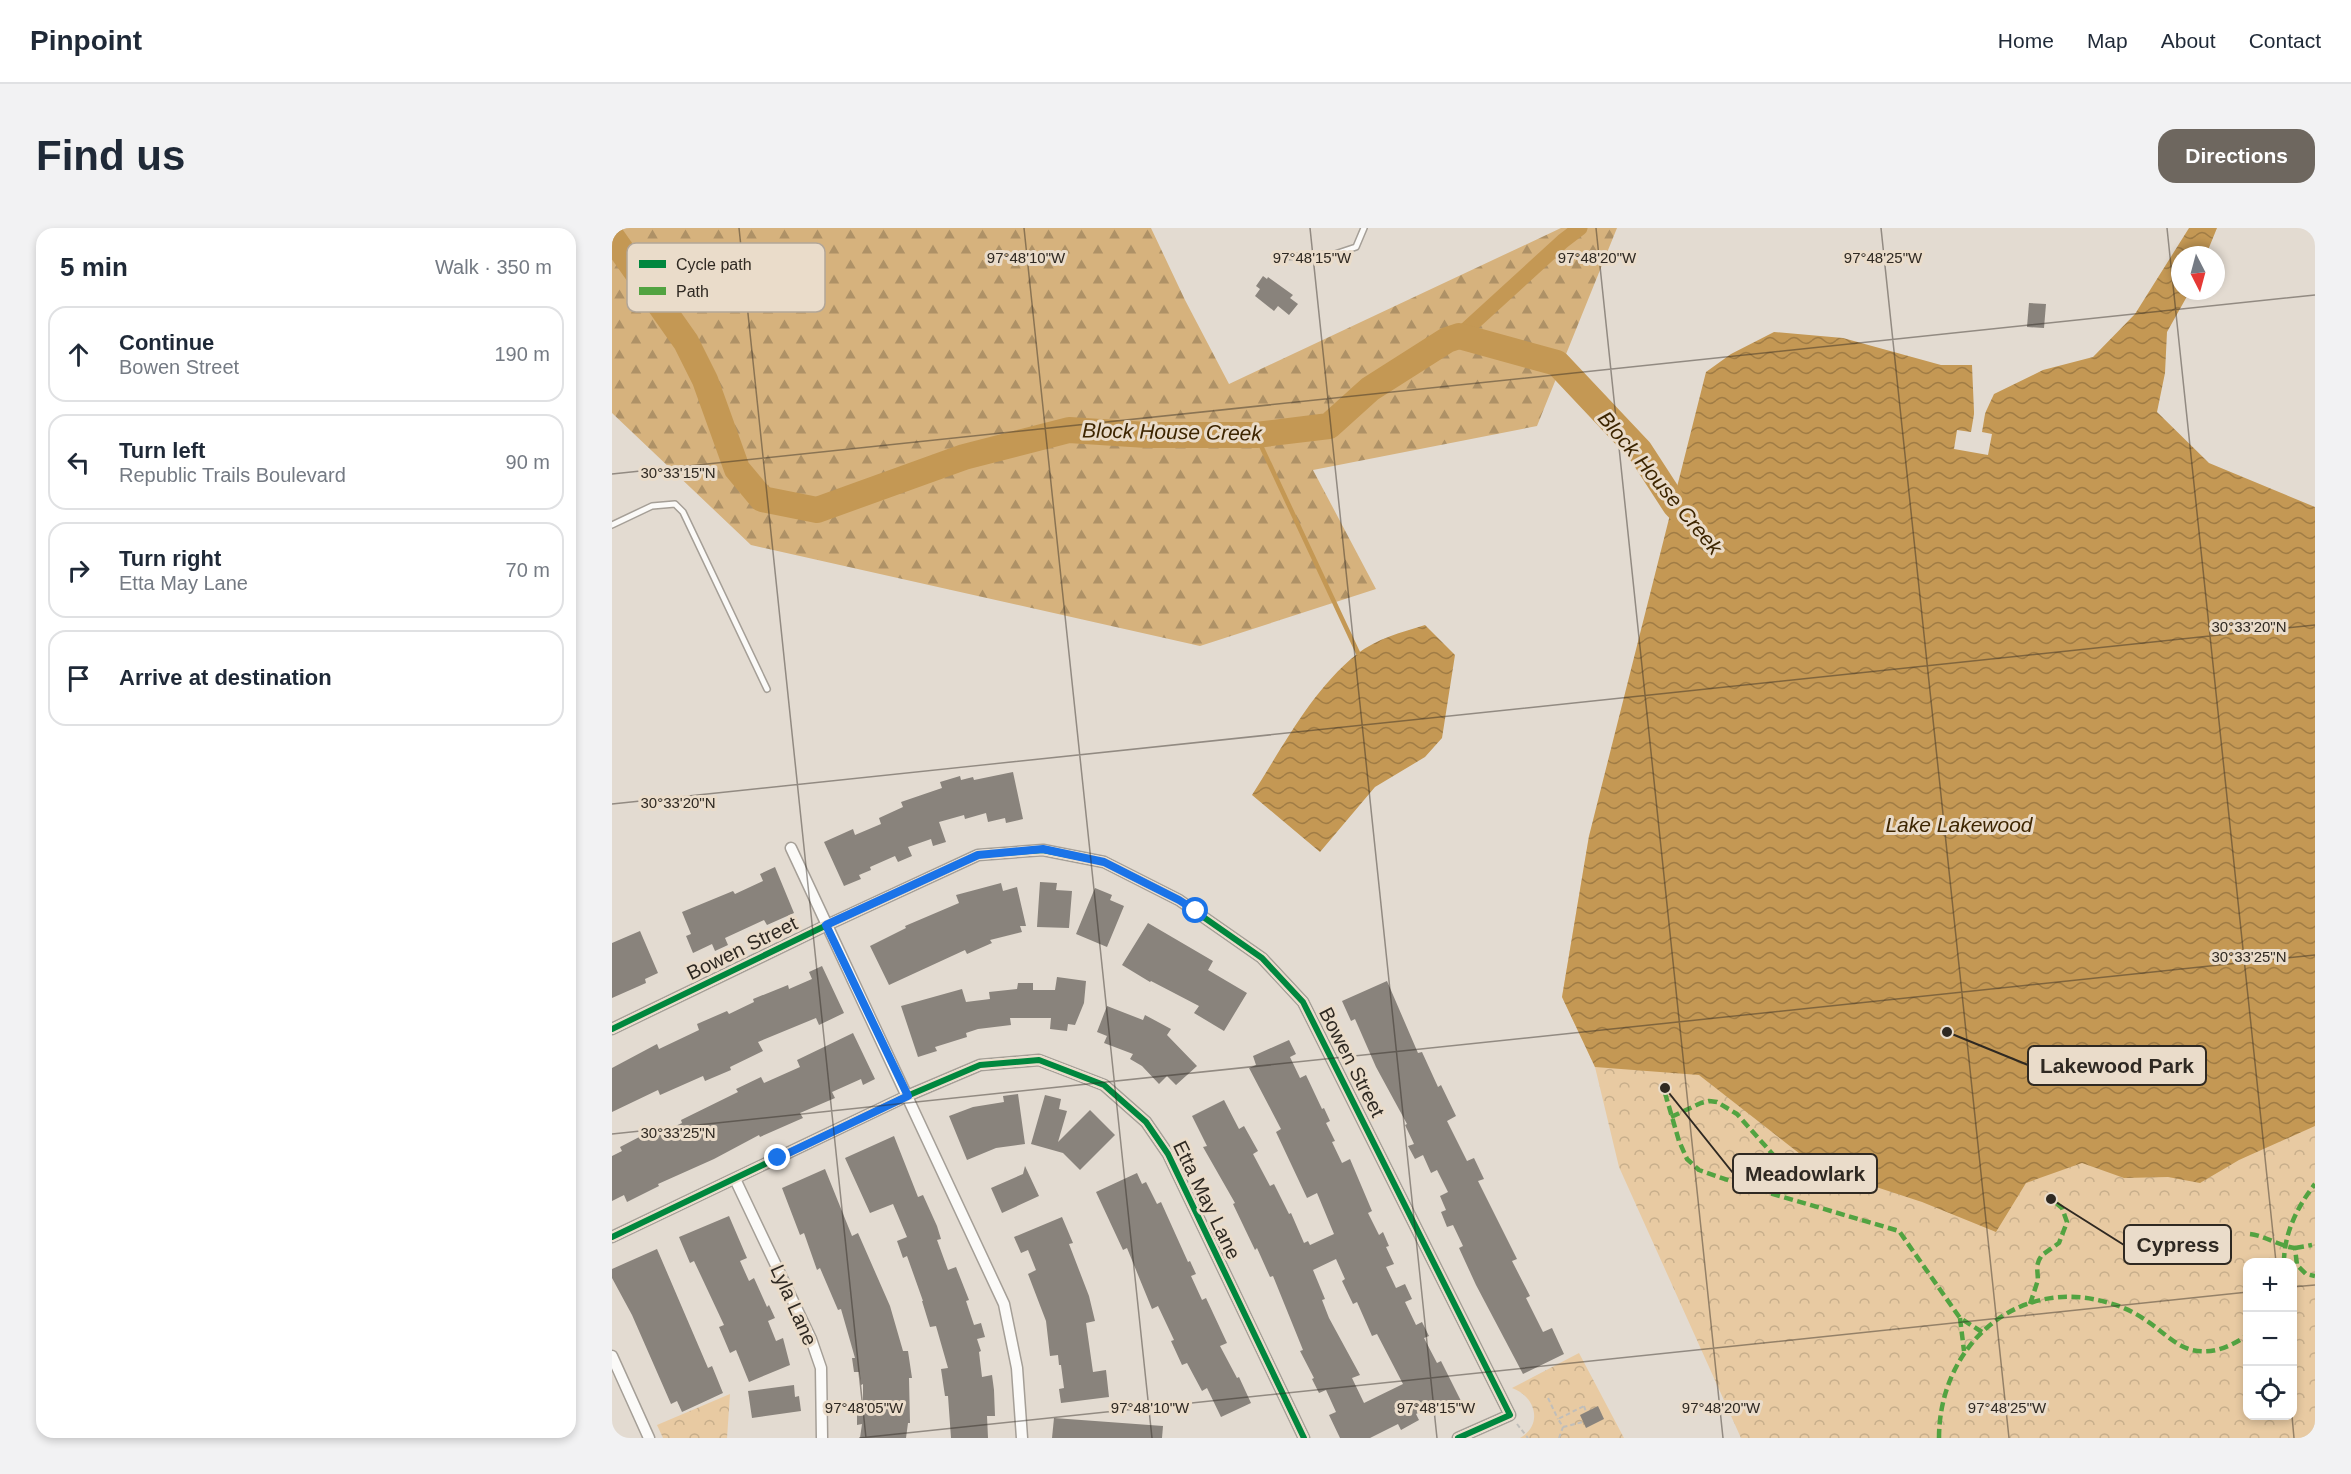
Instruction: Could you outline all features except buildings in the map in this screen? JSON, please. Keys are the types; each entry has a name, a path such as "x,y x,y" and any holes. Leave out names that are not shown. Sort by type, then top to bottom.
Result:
{"street":[{"path":"791,848 1004,1304 1017,1368 1022,1438"},
{"name":"Bowen Street","path":"612,1029 826,925 978,855 1043,849 1104,862 1179,900 1263,958 1303,1002 1510,1415"},
{"name":"Etta May Lane","path":"612,1237 908,1096 980,1065 1038,1060 1104,1085 1146,1122 1168,1154 1304,1438"},
{"name":"Lyla Lane","path":"735,1179 812,1339 821,1368 822,1438"},
{"path":"612,1356 649,1438"},
{"path":"1458,1438 1510,1415"}],"lane":[{"path":"1280,257 1335,254 1356,247 1364,228"},
{"path":"612,525 652,506 675,504 683,512 767,689"}],"path":[{"path":"1548,1398 1563,1427"},
{"path":"1558,1419 1585,1406 1586,1412"},
{"path":"1510,1415 1528,1438"},
{"path":"1563,1427 1583,1422"},
{"path":"1559,1438 1563,1427"}],"green space":[{"path":"612,228 1151,228 1229,384 1561,228 1617,228 1537,426 1313,470 1376,589 1200,646 751,545 612,413"},
{"path":"1589,836 2315,845 2315,1438 1741,1438 1619,1167 1595,1067 1562,997"},
{"path":"1579,1353 1624,1438 1520,1438 1532,1425 1534,1411 1526,1397 1512,1388"},
{"path":"730,1394 727,1438 663,1438 657,1425"}],"water":[{"name":"Lake Lakewood","path":"2189,228 2217,228 2210,246 2178,246"},
{"name":"Lake Lakewood","path":"2171,257 2171,300 2185,300 2167,332 2165,373 2157,412 2209,463 2315,507 2315,1126 2239,1160 2200,1183 2168,1177 2124,1178 2082,1163 2026,1183 1996,1232 1922,1202 1818,1168 1699,1075 1595,1067 1562,997 1589,836 1706,372 1731,354 1774,332 1843,338 1941,365 1972,365 1975,435 1994,394 2043,370 2093,357 2135,314"},
{"path":"1425,625 1455,655 1442,738 1425,757 1375,787 1320,852 1252,795 1299,720 1341,669 1372,644"}],"pier":[{"path":"1976,402 1977,424 1987,402 1982,432 1992,434 1988,455 1954,449 1957,430 1971,432"}],"waterway":[{"path":"1459,336 1580,228"},
{"name":"Block House Creek","path":"612,237 627,258"},
{"name":"Block House Creek","path":"665,312 686,342 705,380 737,469 762,499 817,510 964,457 1069,430 1147,435 1256,435 1329,426 1370,389 1447,340 1459,336 1557,363 1640,451 1675,505 1695,526"},
{"path":"1256,435 1358,653"}],"marked path":[{"path":"1665,1093 1679,1141 1687,1159 1699,1170 1899,1231 1960,1318 1982,1332"},
{"path":"1671,1117 1709,1101 1717,1102 1737,1114 1784,1167 1787,1198"},
{"path":"2284,1258 2286,1241 2293,1221 2315,1184"},
{"path":"2030,1304 2038,1280 2039,1260 2042,1255 2059,1243 2067,1222 2062,1208 2055,1202"},
{"path":"2250,1234 2295,1248 2297,1265 2306,1274 2315,1276"},
{"path":"2295,1248 2312,1245"},
{"path":"1939,1438 1943,1405 1953,1374 1969,1347 1990,1326 2015,1309 2044,1299 2075,1297 2127,1309 2177,1343 2192,1350 2214,1350 2243,1338"},
{"path":"1960,1318 1964,1351"}],"cycle path":[{"path":"612,1029 978,855 1043,850 1104,862 1179,900 1262,958 1303,1002 1510,1415 1458,1438"},
{"path":"612,1237 907,1096 980,1065 1039,1060 1104,1085 1146,1122 1168,1154 1304,1438"}],"place":[{"name":"Lakewood Park","path":"1947,1032"},
{"name":"Meadowlark","path":"1665,1088"},
{"name":"Cypress","path":"2051,1199"}],"route":[{"path":"778,1158 908,1096 826,925 978,855 1043,849 1104,862 1196,911"}]}
